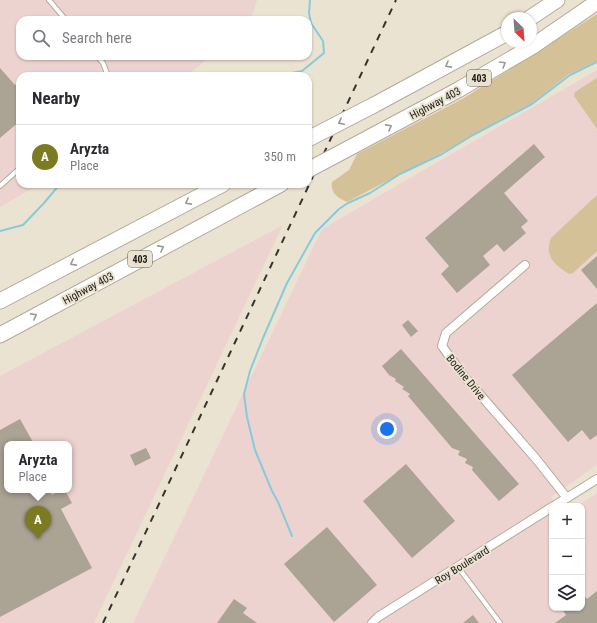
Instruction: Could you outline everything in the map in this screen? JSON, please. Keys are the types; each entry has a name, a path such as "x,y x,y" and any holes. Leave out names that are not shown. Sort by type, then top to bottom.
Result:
{"highway":[{"path":"537,13 557,0"},
{"name":"Highway 403","path":"312,168 465,86 533,46 597,2"},
{"name":"403","path":"312,137 501,36"},
{"name":"403","path":"0,301 215,188"},
{"name":"Highway 403","path":"0,334 274,188"}],"street":[{"name":"Bodine Drive","path":"525,265 446,333 442,346 463,374 538,460 567,498"},
{"name":"Roy Boulevard","path":"559,503 597,479"},
{"name":"Roy Boulevard","path":"372,623 378,617 549,510"}],"lane":[{"path":"49,0 63,16"},
{"path":"101,60 104,63 107,72"},
{"path":"0,186 16,172"},
{"path":"458,567 500,623"}],"shaded area":[{"path":"0,0 257,0 252,16 16,16 16,60 206,60 192,72 16,72 16,188 33,188 0,207"},
{"path":"597,14 597,61 569,74 532,103 472,135 463,142 347,202 335,195 332,189 332,182 349,170 357,154 464,98"},
{"path":"597,70 597,465 551,497 557,503 549,503 549,611 585,611 585,503 582,503 597,493 597,623 133,623 322,229"},
{"path":"597,78 597,129 574,96 575,92"},
{"path":"597,195 597,251 573,273 569,274 559,267 552,259 549,250 551,238"},
{"path":"283,225 94,623 0,623 0,376"}],"building":[{"path":"0,68 15,85 16,84 16,124 0,138"},
{"path":"534,144 545,157 504,193 528,221 521,227 526,233 504,252 497,244 483,256 490,265 457,293 441,274 449,266 425,238"},
{"path":"597,256 597,289 581,270"},
{"path":"597,303 597,435 590,440 582,430 568,442 512,375"},
{"path":"408,320 418,331 411,337 402,325"},
{"path":"401,349 519,484 499,501 472,470 473,467 465,463 467,459 458,455 460,451 452,448 408,396 410,394 402,389 404,387 395,381 396,379 389,375 382,366"},
{"path":"20,419 32,441 4,441 4,493 51,493 52,495 55,493 67,493 72,503 61,509 92,568 0,617 0,430"},
{"path":"146,448 151,458 135,466 130,455"},
{"path":"406,464 455,521 412,558 363,501"},
{"path":"327,527 377,585 334,622 284,564"},
{"path":"597,591 597,623 555,623 566,615 563,611 585,611 585,597 587,599"},
{"path":"234,599 247,608 243,613 257,623 217,623"},
{"path":"473,615 479,623 463,623"}],"waterway":[{"path":"310,0 310,16"},
{"path":"297,72 302,71 324,53 323,41 312,24"},
{"path":"292,536 255,450 247,417 244,394 250,371 287,283 315,233 339,209 348,203 370,193 400,174 442,154 473,135 532,104 570,75 597,62"},
{"path":"0,231 23,225 57,188"}],"railway":[{"path":"312,179 396,0"},
{"path":"103,623 308,188"}],"place":[{"name":"Aryzta","path":"38,539"}]}
